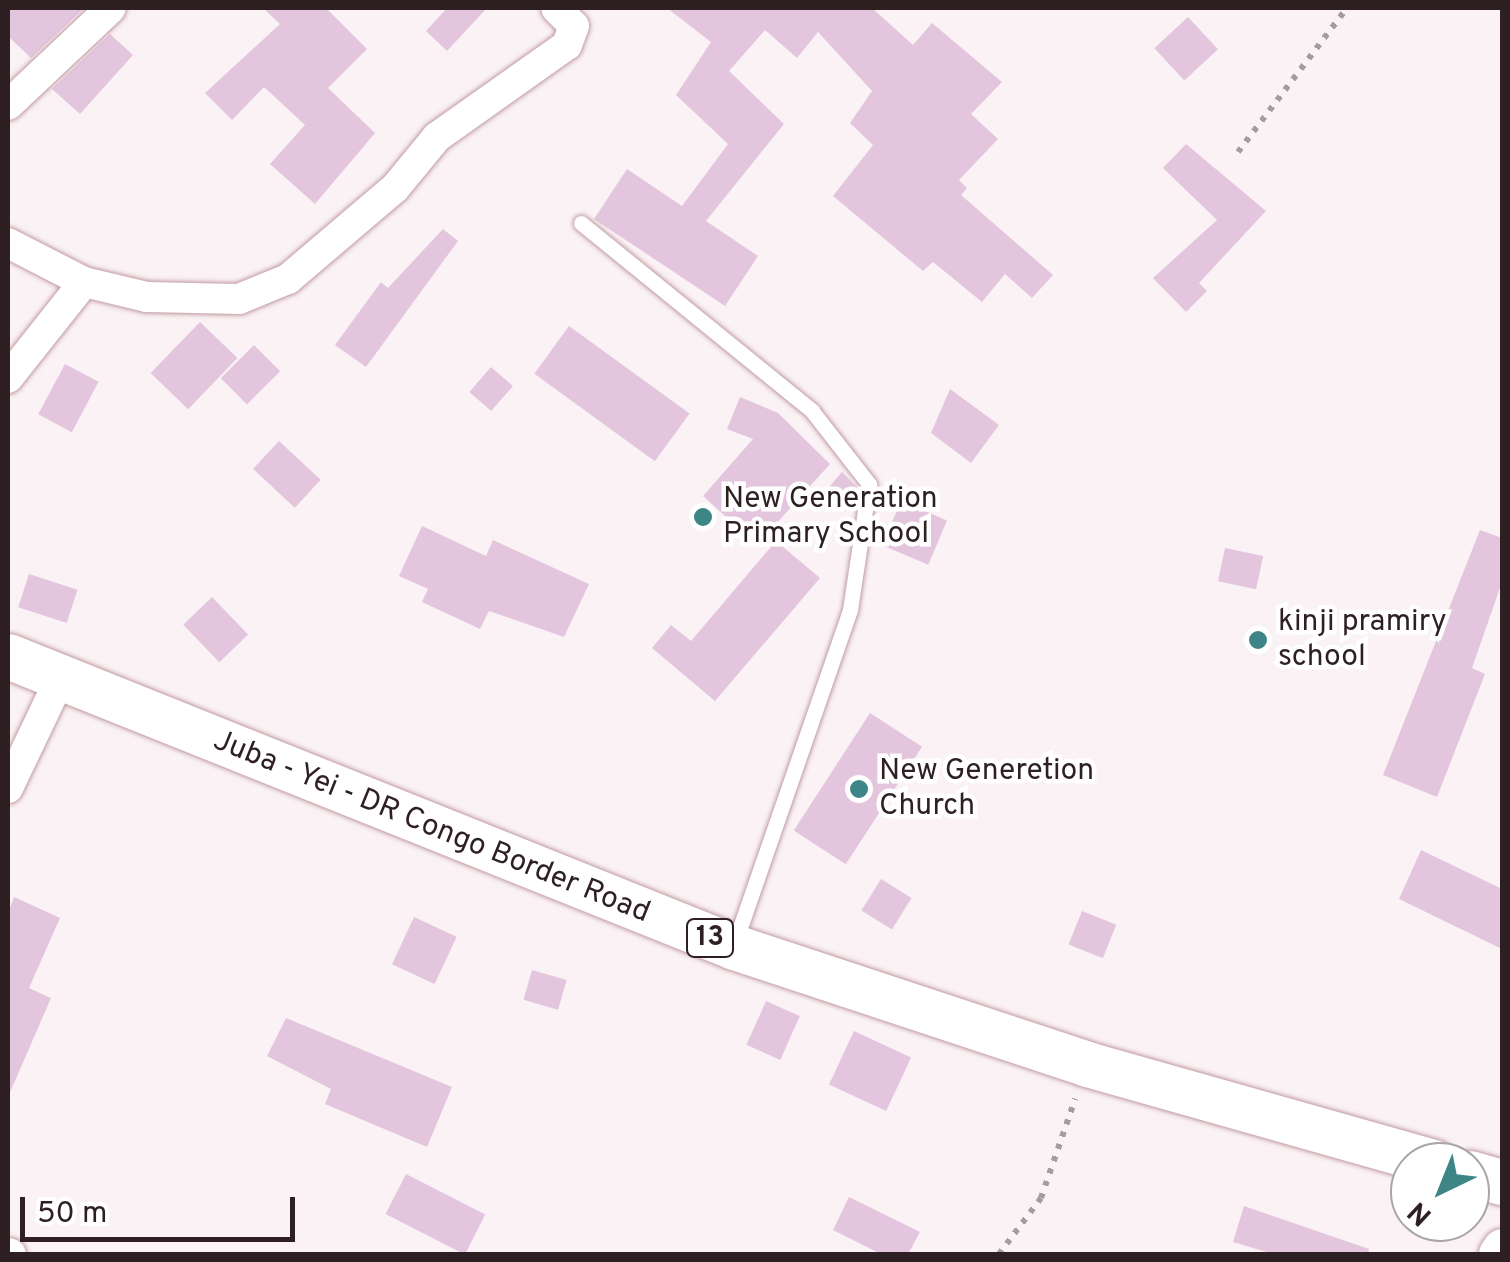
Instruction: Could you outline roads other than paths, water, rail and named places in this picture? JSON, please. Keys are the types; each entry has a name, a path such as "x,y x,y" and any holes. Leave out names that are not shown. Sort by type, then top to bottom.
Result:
{"main road":[{"name":"Juba - Yei - DR Congo Border Road","path":"8,656 734,947 1087,1064 1390,1150"}],"street":[{"path":"8,104 111,8"},
{"path":"8,243 84,282 191,303 239,298 288,279 395,188 438,137 567,46 574,26 556,8"},
{"path":"8,378 84,282"},
{"path":"8,788 61,677"},
{"path":"1498,1254 1502,1248"}],"lane":[{"path":"582,223 812,411 870,484 850,610 734,947"}],"place":[{"name":"New Generation Primary School","path":"703,517"},
{"name":"kinji pramiry school","path":"1258,640"},
{"name":"New Generetion Church","path":"859,789"}]}
